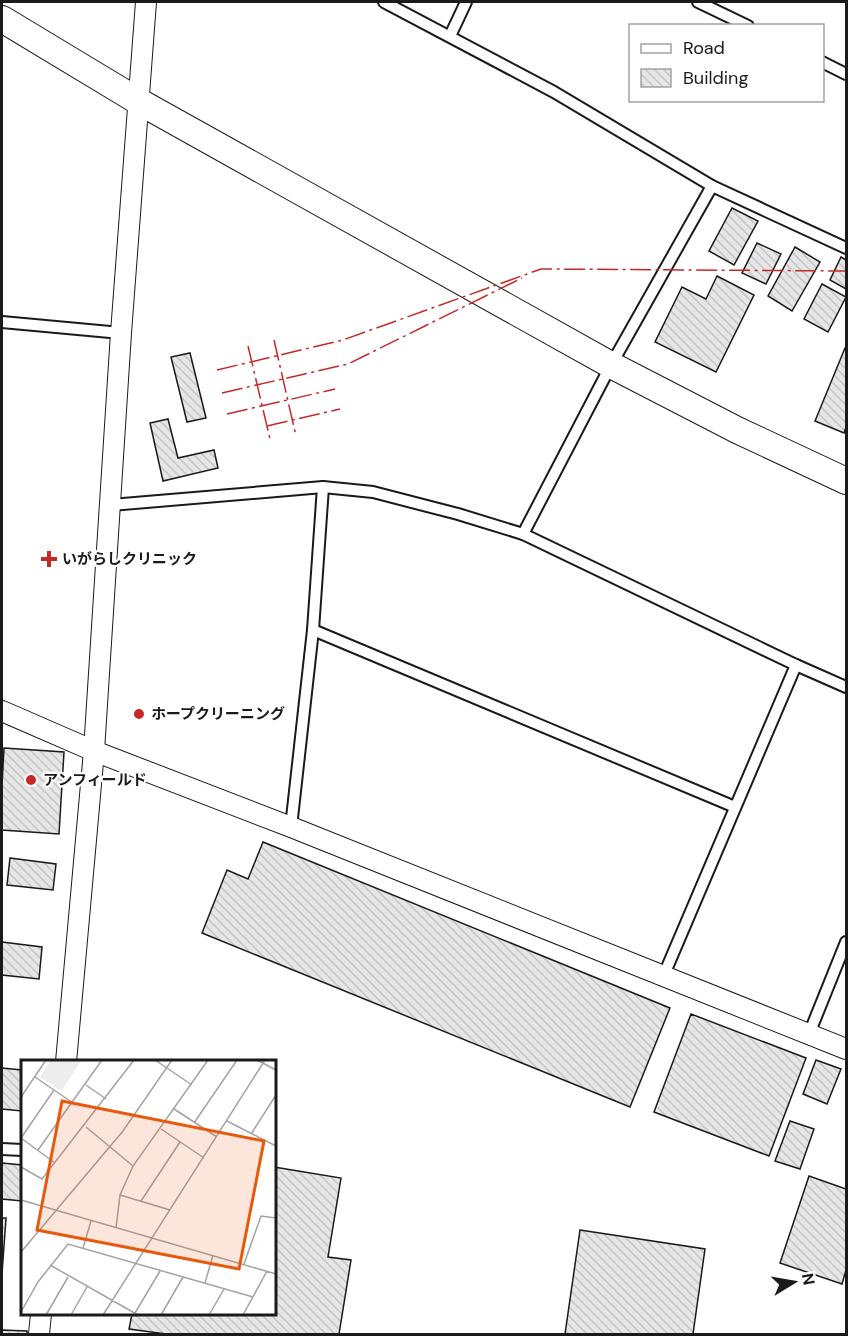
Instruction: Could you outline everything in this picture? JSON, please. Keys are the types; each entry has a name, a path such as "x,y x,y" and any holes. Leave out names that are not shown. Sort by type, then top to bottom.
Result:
{"street":[{"path":"66,1060 94,751 121,333 146,2"},
{"path":"2,19 138,101 611,365 737,430 846,481"},
{"path":"2,711 94,751 846,1048"},
{"path":"39,1335 41,1315"}],"lane":[{"path":"384,2 554,92 712,186 846,248"},
{"path":"450,36 466,2"},
{"path":"698,2 744,24"},
{"path":"824,63 846,74"},
{"path":"523,534 611,365 712,186"},
{"path":"2,322 121,333"},
{"path":"291,827 314,630 323,487"},
{"path":"111,505 323,487 373,492 523,534 846,687"},
{"path":"314,630 735,807"},
{"path":"663,976 796,665"},
{"path":"809,1034 846,942"},
{"path":"2,1149 21,1150"}],"building":[{"path":"732,208 758,221 734,265 709,251"},
{"path":"757,243 781,254 766,284 742,273"},
{"path":"795,247 820,262 792,311 768,296"},
{"path":"841,257 846,260 846,289 830,280"},
{"path":"717,276 754,295 716,372 655,342 682,287 706,299"},
{"path":"822,284 846,297 828,332 804,319"},
{"path":"845,348 846,427 844,433 815,421"},
{"path":"190,353 206,418 187,422 171,357"},
{"path":"168,419 178,458 214,450 218,468 163,481 150,423"},
{"path":"4,748 64,752 59,834 2,830"},
{"path":"263,842 670,1008 630,1107 202,933 227,870 248,879"},
{"path":"10,858 56,864 53,890 7,885"},
{"path":"2,942 42,947 39,979 2,975"},
{"path":"691,1014 806,1058 769,1156 654,1112"},
{"path":"816,1060 841,1069 827,1104 803,1094"},
{"path":"2,1068 21,1070 21,1111 2,1109"},
{"path":"790,1121 814,1129 800,1169 775,1161"},
{"path":"2,1163 21,1165 21,1201 2,1199"},
{"path":"276,1167 341,1178 328,1257 351,1260 339,1334 166,1334 129,1329 132,1315 276,1315"},
{"path":"809,1176 846,1189 846,1270 842,1284 780,1263"},
{"path":"2,1218 6,1218 2,1274"},
{"path":"580,1230 705,1249 693,1334 565,1334"},
{"path":"2,1330 27,1331 27,1334 2,1334"}],"power":[{"path":"217,370 343,340 541,269 846,271"},
{"path":"222,393 348,364 522,278"},
{"path":"274,340 296,436"},
{"path":"248,346 270,439"},
{"path":"227,414 335,389"},
{"path":"267,426 340,409"}],"place":[{"name":"いがらしクリニック","path":"49,559"},
{"name":"ホープクリーニング","path":"139,714"},
{"name":"アンフィールド","path":"31,780"}]}
